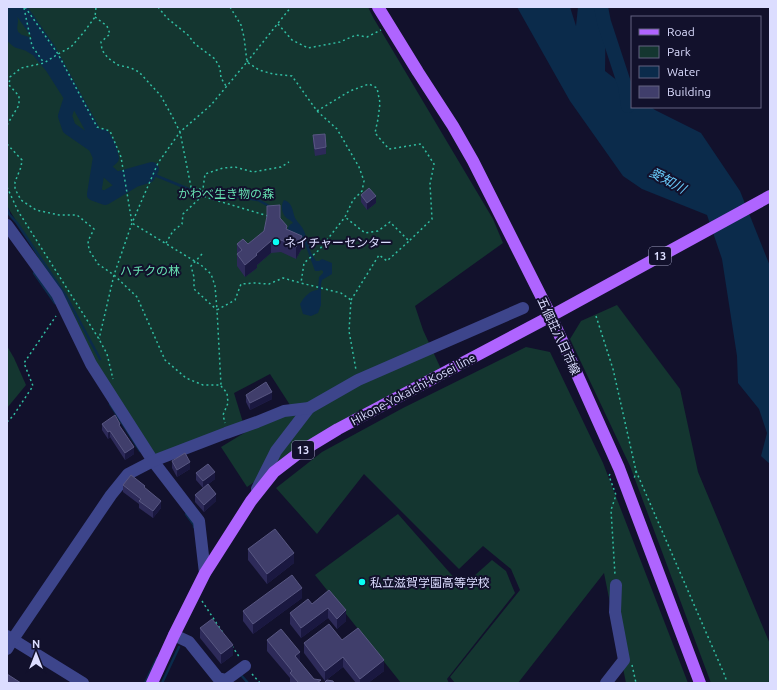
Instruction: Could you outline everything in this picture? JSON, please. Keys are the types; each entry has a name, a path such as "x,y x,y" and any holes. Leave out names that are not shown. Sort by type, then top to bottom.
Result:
{"main road":[{"name":"五個荘八日市線","path":"378,7 453,126 473,161 551,316 619,468 700,683"},
{"name":"Hikone-Yokaichi-Kosei line","path":"152,683 174,635 205,574 251,501 274,472 300,452 338,428 551,316 770,196"}],"street":[{"path":"7,225 57,294 91,364 199,521 205,574"},
{"path":"83,683 9,641 111,495 128,474 157,459 226,433 284,412 309,408 358,380 523,308"},
{"path":"251,501 276,450 309,408"},
{"path":"606,683 624,660 615,612 616,584"},
{"path":"174,635 189,642 218,678 226,680 245,666"}],"path":[{"path":"24,7 58,54 97,127 110,131 121,157 132,223"},
{"path":"24,7 32,46 44,63"},
{"path":"7,125 19,104 19,96 9,85 10,77 21,68 44,63 71,47 95,17 96,7"},
{"path":"158,7 167,18 188,35 195,44 215,59 220,68 221,78 226,86"},
{"path":"230,7 241,25 247,62 259,70 273,74 292,76 317,111 336,129 359,167 364,181 362,191 353,200 345,218 320,250 304,263 301,282"},
{"path":"99,339 114,275 132,223 158,163 180,132 211,105 291,7"},
{"path":"95,17 107,26 110,34 101,42 102,50 108,58 118,65 131,68 138,72 161,96 170,111 180,132 191,187 200,189 202,196"},
{"path":"278,24 292,40 308,48 340,42 356,35 367,37 390,26"},
{"path":"317,111 350,90 368,84 377,88 380,103 375,133 389,149 421,144 434,164 430,184 432,219 387,261 379,255 351,300 349,331 358,380"},
{"path":"7,144 22,160 15,182 15,189 21,200 36,210 59,215 78,215 94,229 88,241 89,250 98,264 114,275 137,297 165,360 186,378 203,385 221,385"},
{"path":"166,243 173,231 182,224 183,214 202,196 205,174 223,168 235,167 253,172 282,167 290,162"},
{"path":"7,187 18,211 99,339 107,354 112,379"},
{"path":"202,196 274,218"},
{"path":"345,218 365,233 378,231 390,222 409,241"},
{"path":"132,223 201,265 211,274 216,286 221,385 227,393 228,403 223,416 226,433"},
{"path":"202,254 191,266 194,278 194,289 217,310"},
{"path":"217,310 235,300 241,284 269,284 283,278 341,293 351,300"},
{"path":"7,422 13,416 33,386 24,363 57,314"},
{"path":"596,316 613,369 636,471 727,683"},
{"path":"616,584 611,510 616,495 608,476 619,468"},
{"path":"631,499 636,471"},
{"path":"196,592 223,633"},
{"path":"232,646 245,666 260,683"},
{"path":"632,661 636,683"}],"green space":[{"name":"かわべ生き物の森","path":"7,7 368,7 493,219 503,243 415,306 423,330 441,369 311,442 247,487 221,447 290,405 270,374 234,393 245,429 158,462 107,386 66,304 7,206"},
{"path":"617,305 680,389 698,472 770,644 770,683 711,683 630,466 570,339 581,321"},
{"path":"7,346 26,385 7,408"},
{"path":"526,347 550,352 603,463 688,683 626,683 604,573 518,683 455,683 450,677 520,590 511,569 483,546 459,569 364,474 317,534 276,488 322,452 403,408"},
{"path":"398,514 457,581 464,585 492,560 506,571 515,593 447,679 449,683 401,683 315,575"}],"water":[{"path":"517,7 570,7 576,26 578,7 606,7 605,71 631,91 631,108 652,108 701,133 740,191 770,266 770,464 761,456 767,433 759,409 738,383 737,356 722,259 707,215 642,189 623,176 570,101"},
{"path":"284,200 291,205 295,218 303,229 310,250 316,261 322,259 332,263 332,274 322,280 321,305 318,313 311,316 303,314 300,304 308,294 312,291 318,290 319,277 323,271 315,271 305,244 301,245 288,235 288,228 293,223 283,213 282,205"}],"building":[{"path":"325,134 326,147 315,149 313,135"},
{"path":"369,188 376,196 367,203 361,195"},
{"path":"280,205 280,218 287,226 286,229 302,236 296,247 281,240 271,241 245,265 237,254 242,250 237,244 243,239 248,244 264,231 267,206"},
{"path":"266,382 272,392 250,403 246,395"},
{"path":"115,415 120,424 119,425 134,447 125,453 110,431 108,432 102,424"},
{"path":"185,453 190,462 177,470 172,461"},
{"path":"208,464 215,472 203,481 196,473"},
{"path":"131,475 161,501 153,511 139,501 141,499 123,485"},
{"path":"208,484 216,494 204,505 195,495"},
{"path":"275,529 294,553 267,574 248,549"},
{"path":"292,575 302,588 253,624 243,611"},
{"path":"329,590 346,610 337,619 328,608 301,628 290,613 308,599 312,604"},
{"path":"212,619 233,645 221,654 200,628"},
{"path":"329,624 342,640 358,628 384,660 360,679 343,657 325,671 304,643"},
{"path":"281,629 300,652 295,656 314,679 321,680 317,683 299,683 290,673 292,671 267,640"},
{"path":"7,674 21,683 7,683"},
{"path":"327,680 333,681 334,683 324,683"}],"waterway":[{"path":"8,7 12,36 18,41 28,44 38,50 52,67 71,97 65,116 69,128 95,146 100,157 94,194 105,198 135,180 148,176 152,169 116,179 106,170 105,164 112,158 109,146 103,136 96,136 49,50 19,7"},
{"name":"愛知川","path":"601,7 604,22 625,86 628,106"},
{"path":"157,176 191,190"},
{"path":"208,192 258,200 271,207"},
{"path":"7,208 9,214 17,223 66,296 100,359"},
{"path":"34,273 55,303"},
{"path":"110,404 140,451"},
{"path":"186,514 194,527"},
{"path":"162,683 179,647"},
{"path":"145,683 157,658"},
{"path":"241,675 248,683"}],"place":[{"name":"ネイチャーセンター","path":"276,242"},
{"name":"私立滋賀学園高等学校","path":"362,582"}],"park label":[{"name":"ハチクの林","path":"150,270"}]}
